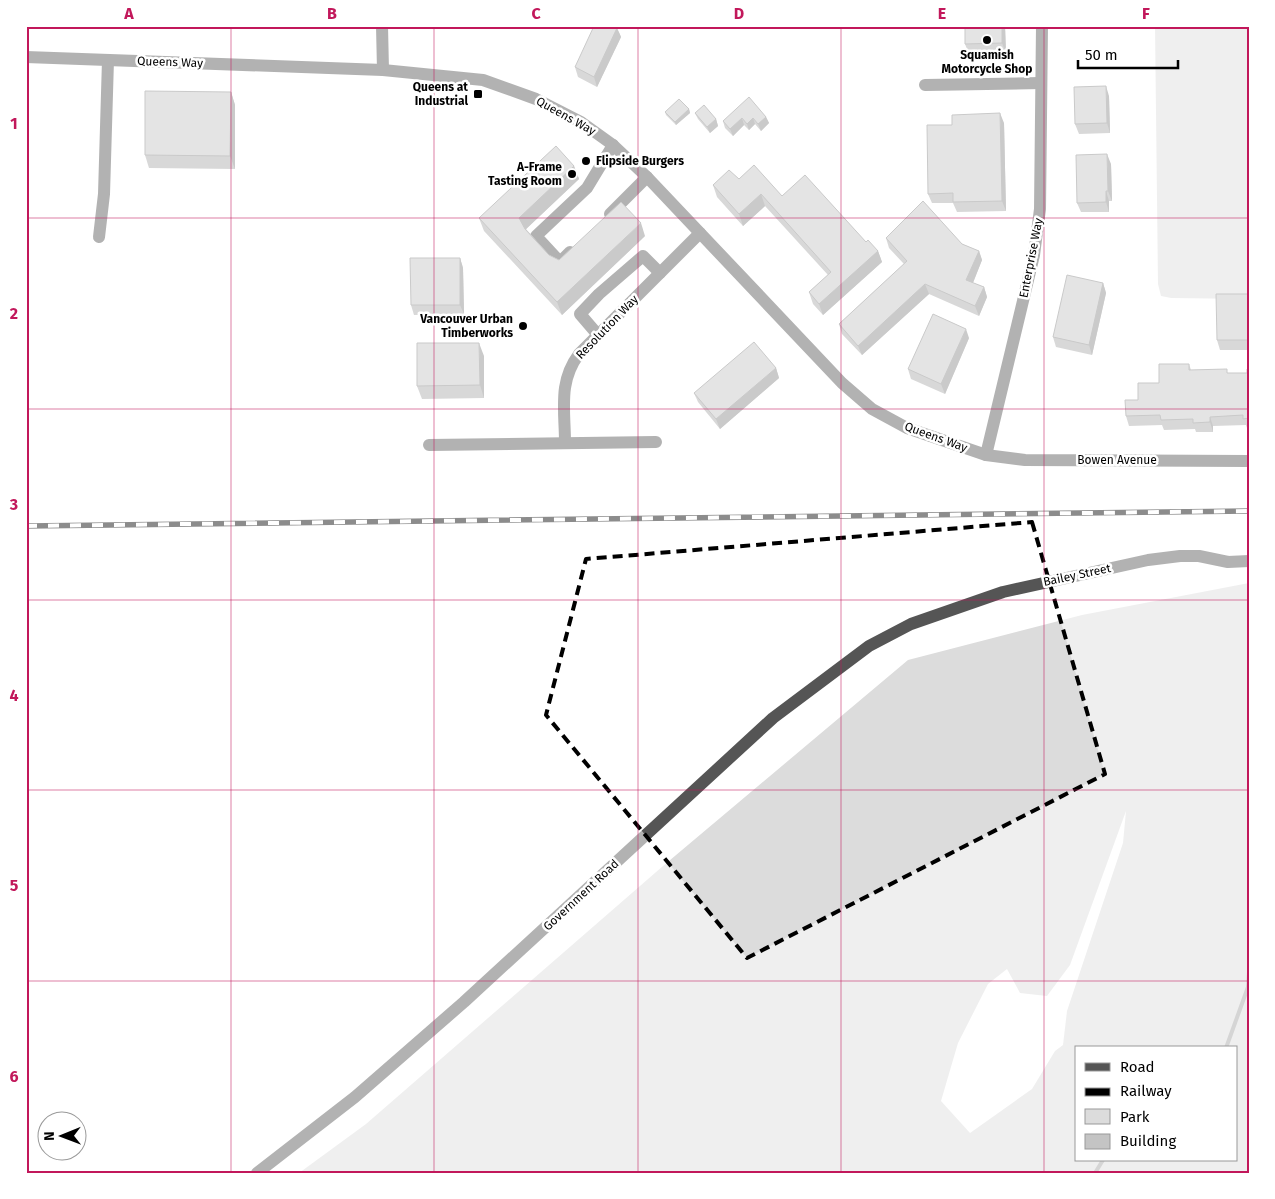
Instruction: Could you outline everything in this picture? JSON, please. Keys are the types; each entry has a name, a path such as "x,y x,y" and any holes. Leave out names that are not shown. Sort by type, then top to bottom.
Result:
{"street":[{"path":"382,26 383,70"},
{"name":"Enterprise Way","path":"986,454 1034,256 1040,209 1042,26"},
{"name":"Queens Way","path":"26,57 383,70 483,80 536,99 562,111 613,146 647,178 842,383 872,409 907,428 986,454"},
{"path":"99,237 104,194 108,60"},
{"path":"925,85 1041,83"},
{"path":"581,242 560,262 536,236 587,188 613,146"},
{"path":"602,221 647,178"},
{"name":"Resolution Way","path":"565,443 564,380 570,365 700,233"},
{"path":"598,335 580,314 599,294 643,256 660,273"},
{"path":"428,445 656,442"},
{"name":"Bowen Avenue","path":"986,454 1025,460 1249,461"},
{"name":"Bailey Street","path":"910,624 1003,592 1148,560 1199,556 1228,562 1249,561"},
{"name":"Government Road","path":"257,1173 355,1097 464,1002 773,718 869,646 910,624"}],"highlighted area":[{"path":"1032,522 1105,774 747,958 546,715 586,559"}],"green space":[{"path":"1155,26 1249,26 1249,299 1171,298 1161,296 1158,284"},
{"path":"1249,583 1249,1173 299,1173 366,1124 663,866 908,660 1082,615","holes":["1126,811 1123,843 1067,1011 1063,1045 1055,1051 1032,1089 970,1133 941,1101 958,1043 988,984 1007,969 1020,993 1047,996 1070,965"]}],"building":[{"path":"594,26 615,26 617,28 594,77 575,67"},
{"path":"965,26 1002,26 1002,43 965,44"},
{"path":"1106,86 1107,123 1075,124 1074,87"},
{"path":"145,91 231,92 230,156 145,155"},
{"path":"749,97 766,117 758,124 753,118 747,124 742,118 730,129 723,121"},
{"path":"679,99 689,109 675,122 665,112"},
{"path":"704,105 716,119 707,127 695,113"},
{"path":"1000,113 1002,201 953,202 953,193 928,194 927,125 952,125 952,115"},
{"path":"556,146 574,166 519,218 525,229 549,255 559,260 621,202 641,223 557,302 479,218"},
{"path":"1107,154 1108,191 1106,191 1106,202 1077,203 1076,155"},
{"path":"754,165 782,196 805,175 866,242 868,240 878,251 819,304 809,292 831,272 761,194 739,214 713,185 729,170 739,179"},
{"path":"923,201 962,244 979,251 966,280 984,287 975,306 925,284 858,346 839,324 907,261 886,238"},
{"path":"410,258 460,258 460,305 411,305"},
{"path":"1067,275 1103,283 1089,345 1053,337"},
{"path":"1216,294 1249,294 1249,340 1217,340"},
{"path":"933,314 966,329 941,384 908,369"},
{"path":"754,342 776,368 716,419 694,393"},
{"path":"417,343 479,343 480,385 417,386"},
{"path":"1159,364 1189,364 1189,370 1227,369 1227,373 1247,373 1247,369 1249,369 1249,418 1243,419 1243,415 1210,417 1210,422 1193,423 1193,419 1161,420 1160,415 1126,416 1125,400 1138,400 1138,383 1159,383"}],"waterway":[{"path":"1227,1046 1248,987 1249,972"},
{"path":"1095,1173 1102,1162"}],"railway":[{"path":"26,526 1249,511"}],"place":[{"name":"Squamish Motorcycle Shop","path":"987,40"},
{"name":"Queens at Industrial","path":"478,94"},
{"name":"Flipside Burgers","path":"586,161"},
{"name":"A-Frame Tasting Room","path":"572,174"},
{"name":"Vancouver Urban Timberworks","path":"523,326"}]}
